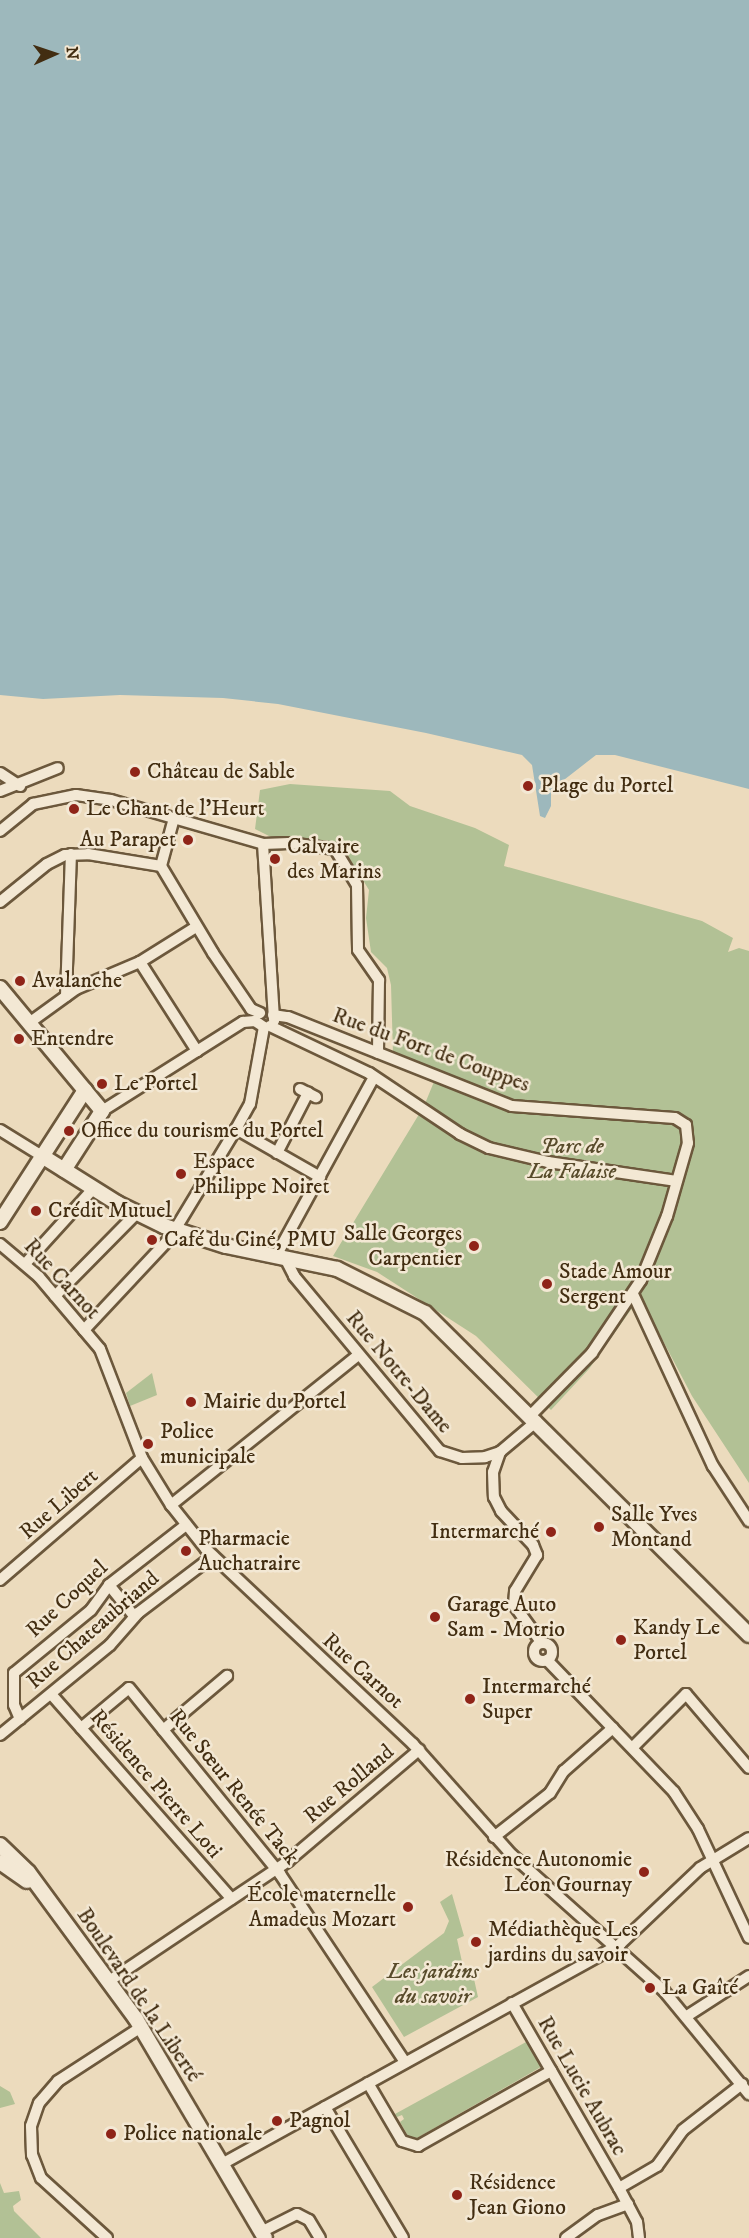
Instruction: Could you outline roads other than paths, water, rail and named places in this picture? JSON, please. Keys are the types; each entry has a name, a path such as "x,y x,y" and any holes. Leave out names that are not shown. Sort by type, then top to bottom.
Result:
{"street":[{"path":"0,791 20,786 42,772 58,768"},
{"path":"0,773 20,786"},
{"path":"0,831 33,804 67,795 101,798 263,844 292,843 333,849 354,879 358,947 380,980 378,1053"},
{"path":"174,818 161,866 196,927 251,1009 263,1022 374,1077 460,1134 496,1151 677,1181"},
{"path":"64,1170 102,1111 243,1022 263,1022 273,1014 263,844"},
{"path":"0,902 51,861 71,854 161,866"},
{"path":"66,996 71,854"},
{"path":"28,1023 66,996 140,962 196,927"},
{"path":"140,962 197,1051"},
{"path":"2,996 28,1023 102,1111"},
{"name":"Rue du Fort de Couppes","path":"273,1014 512,1106 675,1118 685,1123"},
{"path":"84,1330 114,1301 174,1230 236,1129 250,1104 263,1022"},
{"path":"280,1257 374,1077"},
{"path":"0,1222 85,1090"},
{"path":"277,1153 308,1093"},
{"name":"Rue Notre-Dame","path":"280,1257 435,1448 469,1459 500,1452 588,1358 633,1294 655,1250 677,1181 689,1139 685,1123"},
{"path":"236,1129 320,1177"},
{"path":"0,1130 136,1214 174,1230 344,1271 413,1305 444,1329 749,1635"},
{"path":"25,1264 93,1189"},
{"path":"55,1296 136,1214"},
{"name":"Rue Carnot","path":"0,1244 25,1264 55,1296 104,1356 142,1458 171,1505 213,1556 419,1750 494,1837 687,2016 749,2094"},
{"path":"633,1294 713,1466 749,1521"},
{"path":"171,1505 358,1355"},
{"path":"500,1452 493,1472 496,1502 533,1545 537,1555 515,1591 514,1605 541,1642 535,1648 534,1655 547,1660 674,1792 712,1859 749,1938"},
{"name":"Rue Libert","path":"0,1580 142,1458"},
{"name":"Rue Coquel","path":"20,1719 14,1705 12,1675 91,1610 108,1585 186,1525"},
{"name":"Rue Chateaubriand","path":"0,1735 110,1645 134,1616 213,1556"},
{"path":"108,1585 134,1616"},
{"path":"164,1730 227,1676"},
{"name":"Rue Sœur Renée Tack","path":"81,1728 129,1688 276,1870 405,2062"},
{"name":"Résidence Pierre Loti","path":"51,1694 232,1899"},
{"path":"633,1747 686,1694 749,1768"},
{"path":"494,1837 550,1793 564,1771 613,1728"},
{"name":"Rue Rolland","path":"109,1981 276,1870 419,1750"},
{"path":"222,2164 614,1947 712,1859 749,1838"},
{"name":"Boulevard de la Liberté","path":"0,1845 13,1869"},
{"path":"0,1854 13,1869"},
{"name":"Boulevard de la Liberté","path":"0,1862 13,1869 49,1901 109,1981 141,2027 263,2235"},
{"path":"687,2016 749,1976"},
{"name":"Rue Lucie Aubrac","path":"512,2003 628,2204 637,2222 639,2238"},
{"path":"107,2238 41,2178 30,2148 31,2126 39,2103 58,2081 141,2027"},
{"path":"368,2083 402,2141 418,2146 551,2071"},
{"path":"619,2188 657,2166 682,2130 742,2084"},
{"path":"325,2107 403,2238"},
{"path":"566,2238 598,2215 628,2204"},
{"path":"263,2235 297,2214 309,2220 320,2238"}],"water":[{"path":"0,0 749,0 749,789 615,755 596,755 551,790 551,806 545,818 540,816 532,765 522,755 426,733 278,704 223,698 120,695 43,699 0,695"}],"place":[{"name":"Château de Sable","path":"135,772"},
{"name":"Plage du Portel","path":"528,786"},
{"name":"Le Chant de l'Heurt","path":"74,809"},
{"name":"Au Parapet","path":"188,840"},
{"name":"Calvaire des Marins","path":"275,859"},
{"name":"Avalanche","path":"20,981"},
{"name":"Entendre","path":"19,1039"},
{"name":"Le Portel","path":"102,1084"},
{"name":"Office du tourisme du Portel","path":"69,1131"},
{"name":"Espace Philippe Noiret","path":"181,1174"},
{"name":"Crédit Mutuel","path":"36,1211"},
{"name":"Café du Ciné, PMU","path":"152,1240"},
{"name":"Salle Georges Carpentier","path":"474,1246"},
{"name":"Stade Amour Sergent","path":"547,1284"},
{"name":"Mairie du Portel","path":"191,1402"},
{"name":"Police municipale","path":"148,1444"},
{"name":"Salle Yves Montand","path":"599,1527"},
{"name":"Intermarché","path":"551,1532"},
{"name":"Pharmacie Auchatraire","path":"186,1551"},
{"name":"Garage Auto Sam - Motrio","path":"435,1617"},
{"name":"Kandy Le Portel","path":"621,1640"},
{"name":"Intermarché Super","path":"470,1699"},
{"name":"Résidence Autonomie Léon Gournay","path":"644,1872"},
{"name":"École maternelle Amadeus Mozart","path":"408,1907"},
{"name":"Médiathèque Les jardins du savoir","path":"476,1942"},
{"name":"La Gaîté","path":"650,1988"},
{"name":"Pagnol","path":"277,2121"},
{"name":"Police nationale","path":"111,2134"},
{"name":"Résidence Jean Giono","path":"457,2195"}],"park label":[{"name":"Parc de La Falaise","path":"572,1158"},
{"name":"Les jardins du savoir","path":"433,1984"}]}
